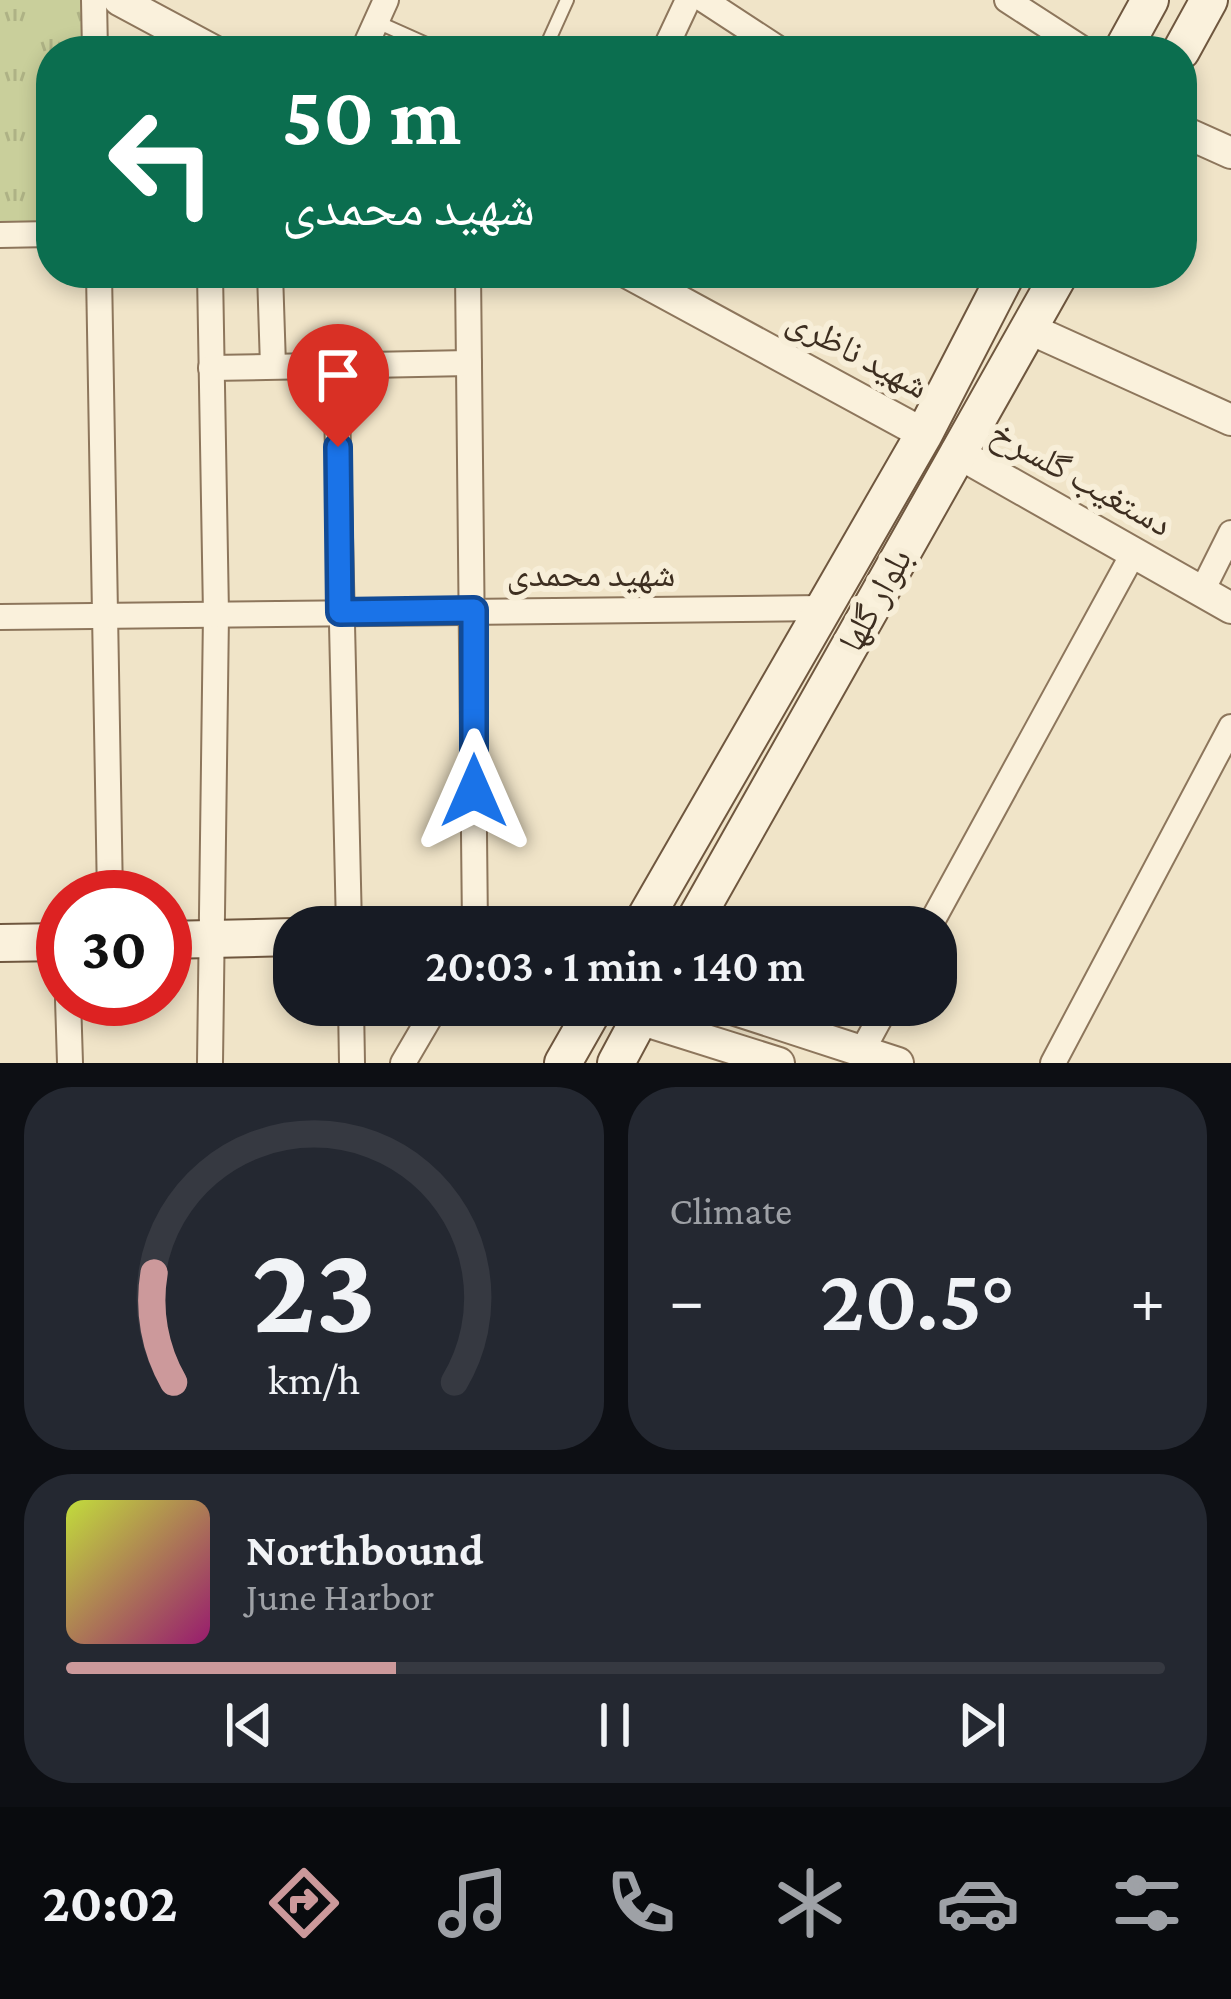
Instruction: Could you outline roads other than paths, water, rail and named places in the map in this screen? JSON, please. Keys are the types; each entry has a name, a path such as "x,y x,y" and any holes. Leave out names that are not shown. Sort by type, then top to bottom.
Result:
{"main road":[{"path":"1130,36 1150,0"},
{"path":"1189,36 1209,0"},
{"name":"بلوار گلها","path":"703,906 845,655 940,443 1001,288"},
{"name":"بلوار گلها","path":"652,906 813,624 940,443 1030,329 1052,288"},
{"path":"813,624 795,678 803,688 822,682 845,655"},
{"path":"722,781 745,756 759,757 772,773 763,805"},
{"path":"192,939 273,938"},
{"path":"0,943 36,942"},
{"path":"563,1063 584,1026"},
{"path":"616,1063 631,1026"}],"street":[{"path":"94,0 95,36"},
{"path":"119,0 186,36"},
{"path":"671,36 688,0"},
{"path":"704,0 759,36"},
{"path":"1007,0 1063,36"},
{"path":"1197,138 1231,153"},
{"path":"0,236 36,235"},
{"path":"99,288 110,870"},
{"path":"209,288 216,614 210,1063"},
{"path":"270,288 273,366"},
{"path":"468,288 475,906"},
{"name":"شهید ناظری","path":"656,288 940,443"},
{"path":"1030,329 1231,420"},
{"path":"211,368 469,363"},
{"path":"336,365 348,906"},
{"name":"دستغیب گلسرخ","path":"940,443 1231,608"},
{"path":"1202,591 1231,533"},
{"path":"940,906 1134,552"},
{"name":"شهید محمدی","path":"0,617 474,610 813,624"},
{"path":"1053,1063 1231,727"},
{"path":"69,1026 70,1063"},
{"path":"351,1026 352,1063"},
{"path":"403,1063 425,1026"},
{"path":"681,1026 779,1063"},
{"path":"782,1026 898,1063"},
{"path":"861,1053 876,1026"}],"lane":[{"path":"551,36 567,0"},
{"path":"381,11 419,36"}]}
